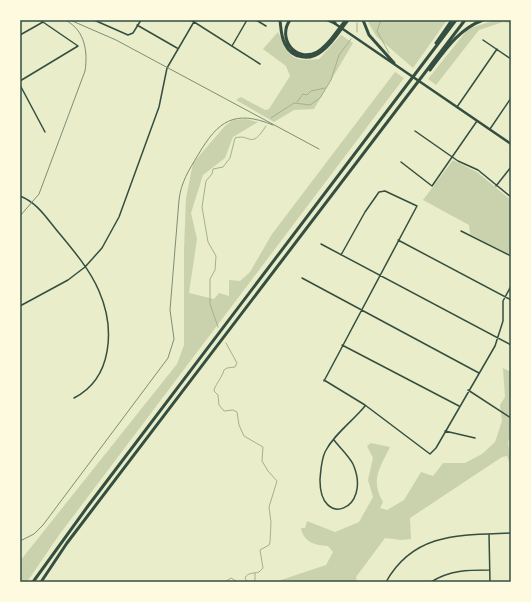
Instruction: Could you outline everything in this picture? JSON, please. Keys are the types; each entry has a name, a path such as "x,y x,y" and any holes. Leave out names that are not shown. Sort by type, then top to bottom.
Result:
{"highway":[{"path":"280,20 285,45 291,52 300,57 308,58 318,55 326,48 347,20"},
{"path":"290,20 285,31 286,41 291,48 300,54 308,55 318,52 336,34"},
{"path":"329,20 334,23"},
{"path":"363,20 369,35 394,63"},
{"path":"420,67 452,20"},
{"path":"33,582 88,506 456,20"},
{"path":"41,582 67,543 349,171 427,72 465,20"},
{"path":"427,72 459,34 472,25 483,20"}],"main road":[{"path":"334,23 511,144"}],"street":[{"path":"20,81 77,48 77,45 40,20"},
{"path":"94,20 128,36 141,20"},
{"path":"191,20 260,64"},
{"path":"232,46 247,20"},
{"path":"256,20 266,26"},
{"path":"20,306 62,284 85,267 102,248 119,217 159,107 167,68 194,21"},
{"path":"20,35 43,22"},
{"path":"137,25 178,49"},
{"path":"482,40 511,59"},
{"path":"457,107 497,49"},
{"path":"20,85 45,132"},
{"path":"490,129 511,98"},
{"path":"401,162 432,186 477,121"},
{"path":"415,131 452,158 478,170 511,197"},
{"path":"496,186 511,167"},
{"path":"341,255 365,212 382,191 417,206 324,380 366,405 430,454 436,448 468,390 499,339 503,321 503,301 511,286"},
{"path":"20,196 34,203 38,207 85,267 102,298 108,339 106,358 102,373 90,388 74,398"},
{"path":"461,231 511,256"},
{"path":"398,240 511,300"},
{"path":"321,244 511,345"},
{"path":"302,278 479,373"},
{"path":"342,345 459,406"},
{"path":"468,390 511,418"},
{"path":"334,440 353,464 357,482 356,494 350,504 343,508 334,508 325,502 320,486 320,469 326,450 334,440 366,405"},
{"path":"445,431 475,438"},
{"path":"386,582 396,567 422,546 444,537 511,533"},
{"path":"489,534 490,582"},
{"path":"431,582 438,577 458,570 489,570"}],"green space":[{"path":"367,20 447,20 413,68 376,36"},
{"path":"495,20 511,20 511,23 503,22 479,30 436,85 428,79 468,29"},
{"path":"278,32 292,56 302,60 319,59 341,35 353,43 314,109 294,110 274,122 236,100 241,97 265,110 269,109 290,76 286,66 263,49"},
{"path":"395,72 404,78 59,535 27,582 20,582 20,561 177,364 184,345 184,249 186,198 193,163 225,126 233,120 246,119 258,122 233,137 225,158 203,175 191,213 197,239 189,293 214,299 219,293 229,296 229,280 240,281 250,272 272,234"},
{"path":"453,160 477,172 511,200 511,256 470,234 469,225 423,200"},
{"path":"503,368 511,372 511,436 508,442 511,466 507,456 502,457 410,518 411,539 402,540 385,538 356,577 357,582 275,582 326,565 333,552 328,546 315,544 307,540 302,533 301,528 305,528 307,521 335,532 359,522 373,497 368,480 373,458 367,446 371,443 390,447 380,468 377,480 377,487 383,502 380,508 387,510 404,500 421,472 433,476 443,463 465,463 482,454 495,442 502,421 500,405 505,397"}],"waterway":[{"path":"381,20 377,31 389,53"},
{"path":"357,23 357,32"},
{"path":"271,118 294,103 310,105 320,98 331,80 339,55 351,39"},
{"path":"297,102 303,94 307,95 311,91 325,88"},
{"path":"218,327 210,304 210,279 215,270 216,256 208,242 202,207 206,181 212,174 213,169 223,167 230,158 235,138 240,137 250,140 257,138 266,126"},
{"path":"226,343 237,363 235,367 224,370 215,387 214,391 218,395 219,405 224,411 233,410 237,412 239,425 244,436 263,447 262,461 277,481 269,507 271,522 270,542 269,545 260,550 263,568 259,572 248,575 245,578 247,582"},
{"path":"255,573 255,582"},
{"path":"225,582 231,578 238,582"}],"railway":[{"path":"70,20 116,40 319,149"},
{"path":"20,216 39,194 85,71 86,57 84,43 78,30 67,21"},
{"path":"20,541 34,534 43,525 168,358 174,339 170,310 180,194 189,171 205,143 220,126 237,118 259,120 273,125"}]}
